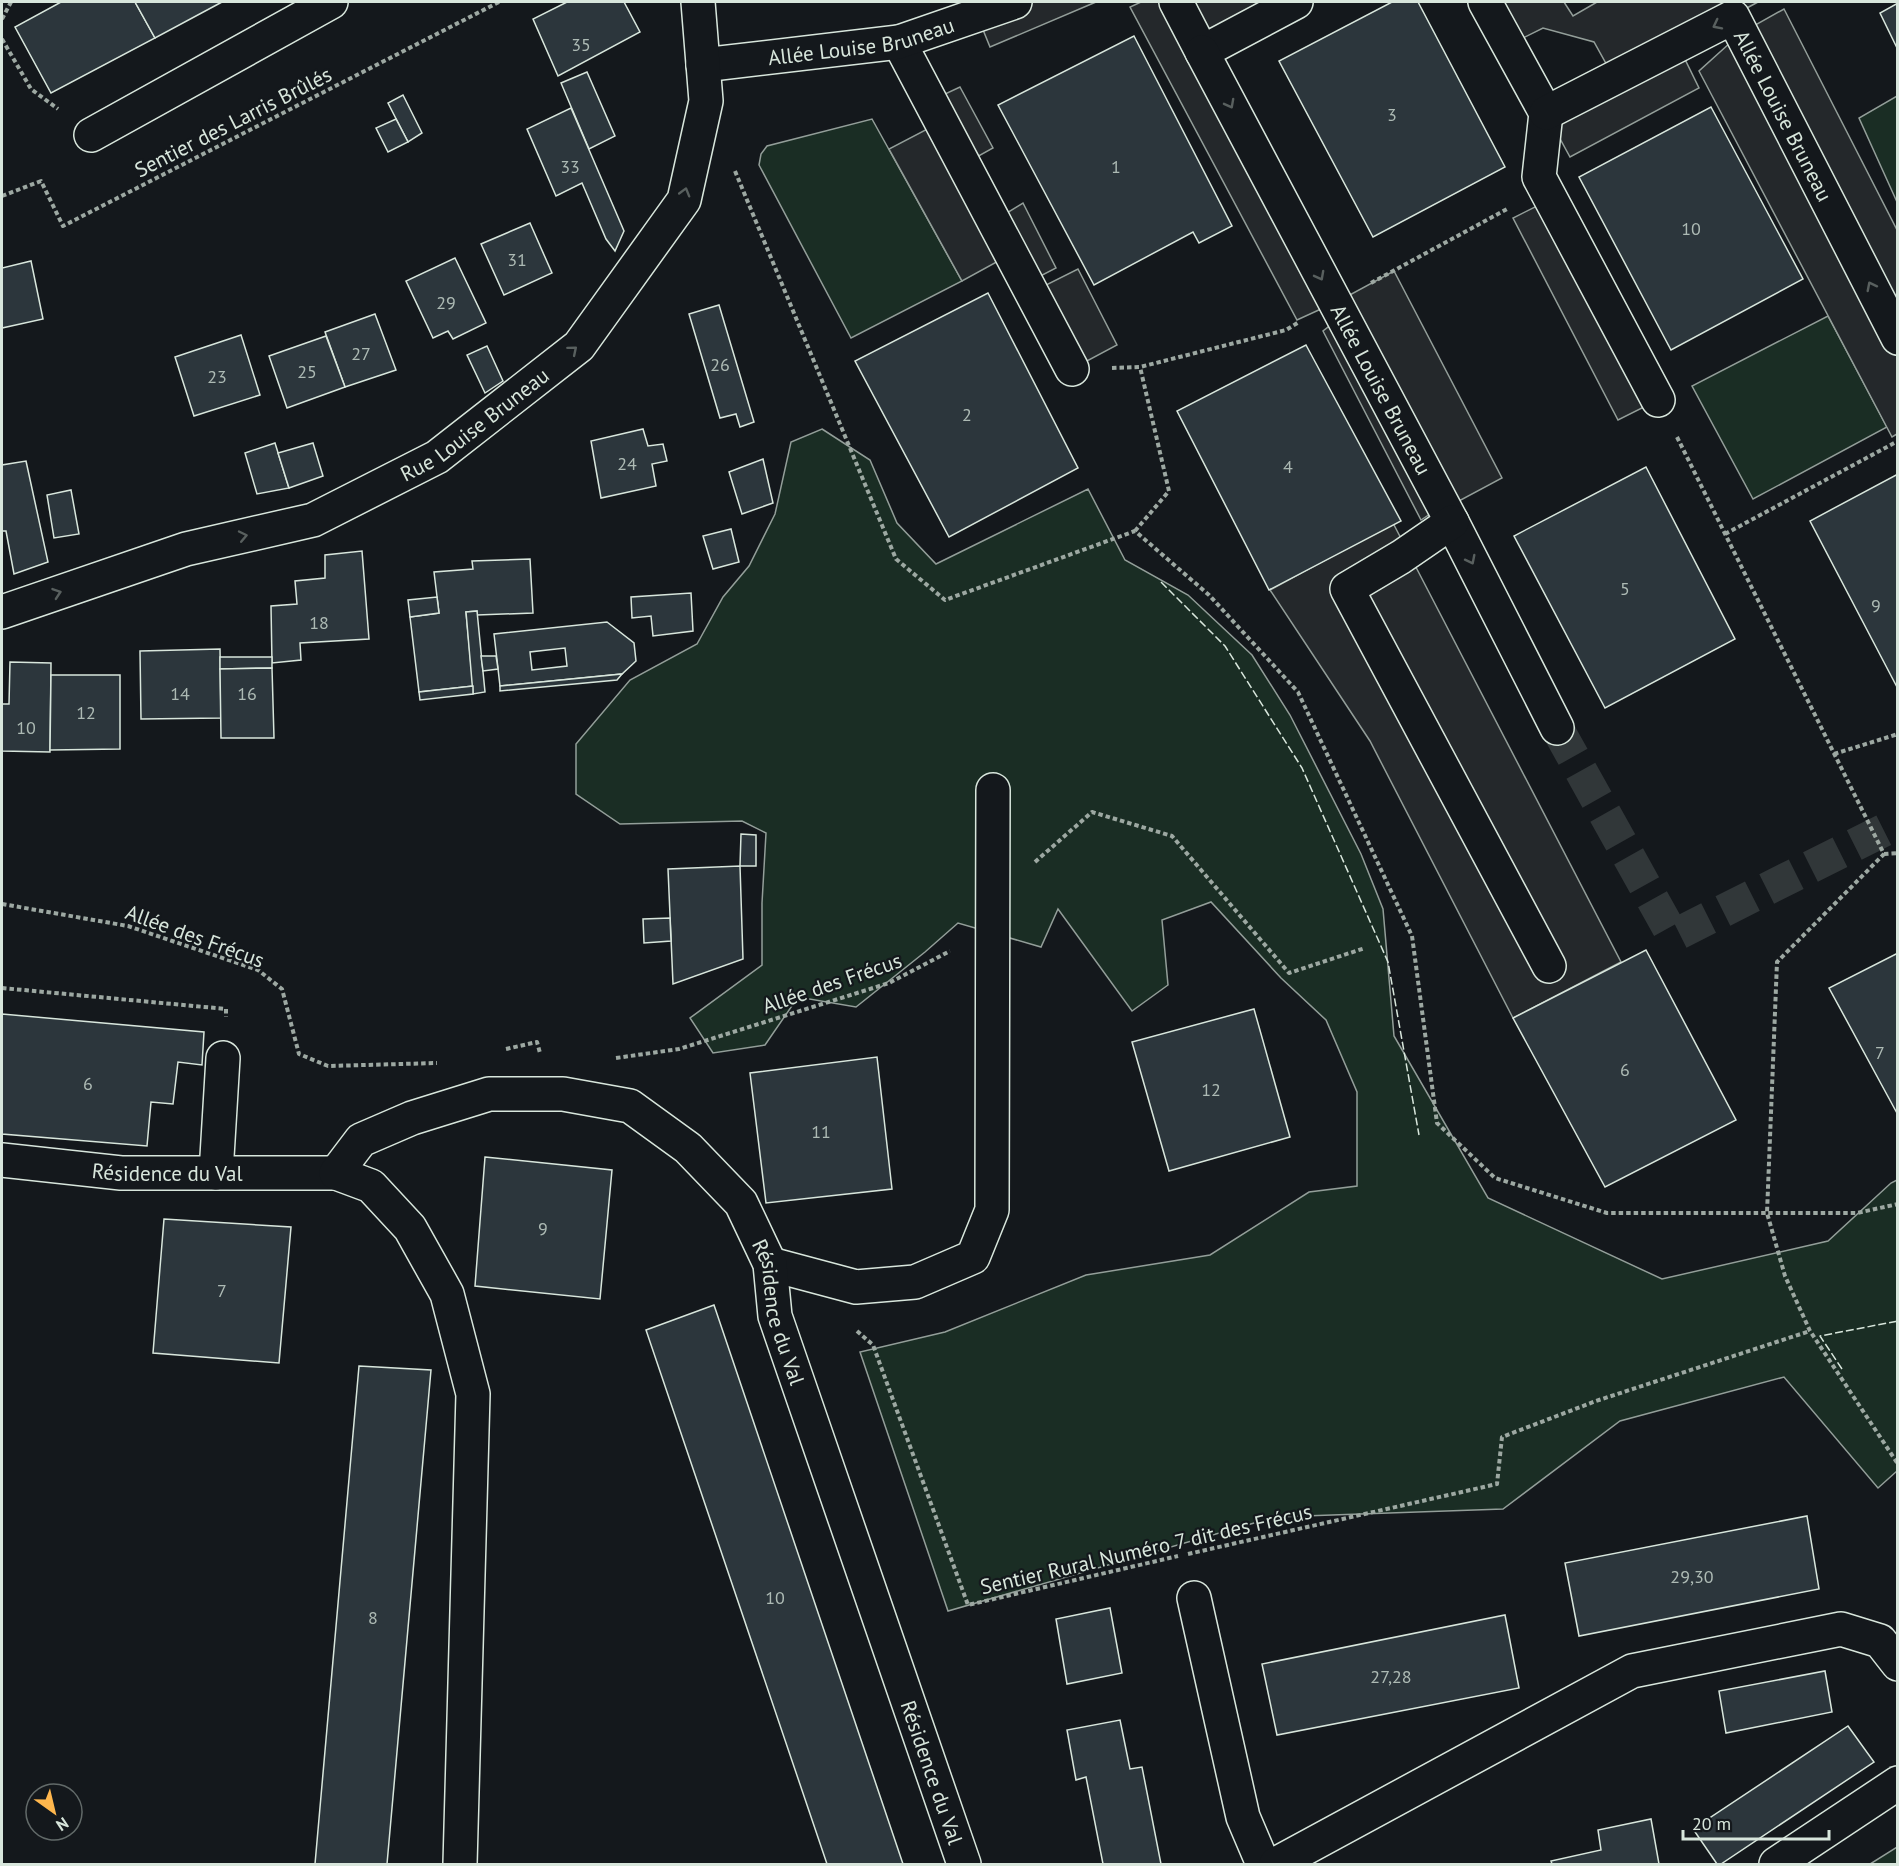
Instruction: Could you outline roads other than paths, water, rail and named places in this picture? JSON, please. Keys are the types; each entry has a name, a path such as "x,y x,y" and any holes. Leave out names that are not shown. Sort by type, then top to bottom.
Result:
{"street":[{"path":"91,135 331,2"},
{"name":"Rue Louise Bruneau","path":"2,612 186,549 313,520 437,457 579,346 684,200 706,101 698,2"},
{"name":"Allée Louise Bruneau","path":"703,65 899,42 1015,2"},
{"name":"Allée Louise Bruneau","path":"1176,2 1452,522 1557,728"},
{"path":"1202,52 1296,2"},
{"path":"1485,2 1546,113 1539,177 1659,400"},
{"name":"Allée Louise Bruneau","path":"1546,113 1733,16 1898,338"},
{"path":"899,42 1072,369"},
{"path":"1452,522 1347,589 1549,966"},
{"path":"770,1264 856,1287 915,1282 973,1257 992,1210 993,790"},
{"path":"216,1173 223,1058"},
{"name":"Résidence du Val","path":"336,1173 361,1140 412,1118 489,1094 563,1094 630,1106 688,1148 741,1203 770,1264 776,1316 964,1864"},
{"name":"Résidence du Val","path":"2,1160 121,1173 336,1173 371,1186 410,1228 447,1294 473,1394 460,1864"},
{"path":"1194,1598 1243,1817 1263,1864"},
{"path":"1276,1864 1632,1671 1840,1629 1880,1641 1898,1664"},
{"path":"1776,1864 1898,1784"}],"tunnel":[{"path":"1557,728 1673,936 1898,823"}]}
